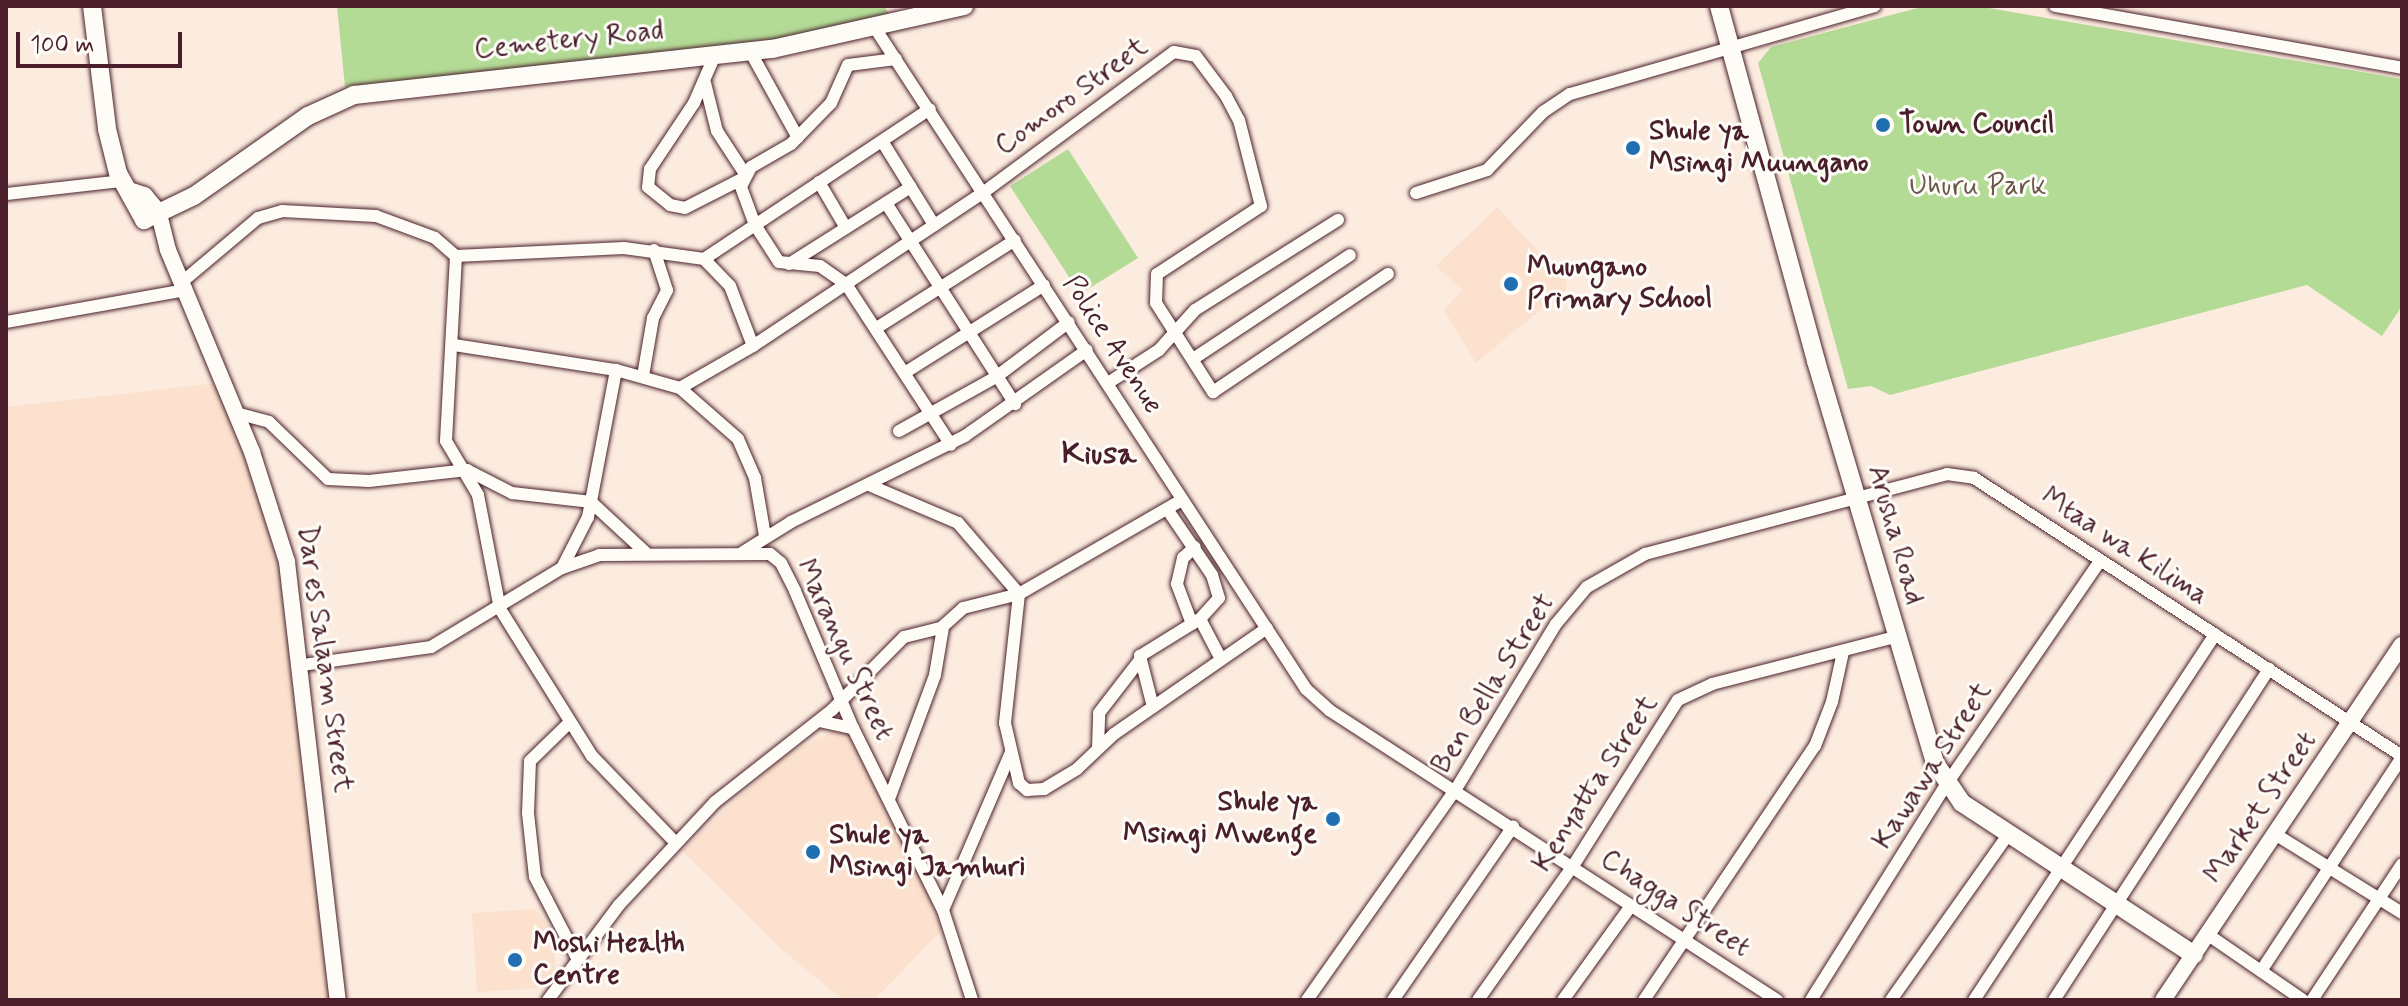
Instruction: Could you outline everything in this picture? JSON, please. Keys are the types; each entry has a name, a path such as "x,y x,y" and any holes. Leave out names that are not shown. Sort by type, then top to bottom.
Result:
{"main road":[{"path":"92,6 107,129 125,186 148,212"},
{"name":"Cemetery Road","path":"148,212 202,187 308,116 354,95 750,51 875,28 964,6"},
{"name":"Arusha Road","path":"1719,6 1895,637 1946,785 1962,803 2008,835 2194,955"}],"street":[{"path":"1416,193 1487,170 1543,112 1570,94 1875,6"},
{"path":"2055,6 2402,68"},
{"name":"Police Avenue","path":"875,28 1306,689"},
{"path":"750,51 798,138"},
{"name":"Comoro Street","path":"680,388 753,346 984,192 1174,52 1196,56 1211,70 1239,120 1261,206 1157,274 1156,303 1176,331"},
{"path":"715,55 677,134 650,169 648,187 670,205 685,208 744,176 798,138 831,103 848,65 896,59"},
{"path":"705,81 717,131 744,176 755,225 786,265"},
{"path":"704,259 930,109"},
{"path":"882,141 934,225"},
{"path":"819,182 846,228"},
{"path":"6,194 125,186"},
{"path":"786,265 911,187"},
{"path":"886,203 1015,404"},
{"path":"6,322 183,286 258,218 282,211 376,216 435,238 456,256 654,250 704,259 730,286 753,346"},
{"name":"Dar es Salaam Street","path":"148,212 168,250 236,413 277,524 302,665 338,1000"},
{"path":"1108,383 1159,350 1195,310 1338,220"},
{"path":"878,327 1015,240"},
{"path":"643,376 651,325 667,290 654,250"},
{"path":"1193,359 1350,255"},
{"path":"456,256 454,345 446,441 467,470 478,495 500,609 570,722 609,777 675,842"},
{"path":"786,265 813,264 846,284 878,327 951,445"},
{"path":"1176,331 1213,392 1388,274"},
{"path":"906,372 1044,285"},
{"path":"899,431 996,377 1069,322"},
{"path":"454,345 616,370 680,388 738,439 755,478 765,536"},
{"path":"743,552 765,536 951,445 1015,404 1087,350"},
{"path":"562,568 583,531 591,502 616,370"},
{"path":"236,413 269,422 295,451 337,482 467,470 512,493 591,502 646,553"},
{"name":"Mtaa wa Kilima","path":"1854,496 1959,474 1974,478 2402,757"},
{"path":"869,485 958,523 1019,594 1015,668 1005,695 1011,752 1019,783 1035,791 1077,769 1098,748 1153,707 1267,628"},
{"name":"Ben Bella Street","path":"1307,1000 1456,789 1556,624 1587,587 1645,554 1854,496"},
{"path":"548,1000 576,956 675,842 735,785 819,721 904,637 943,627 963,608 1019,594 1182,500"},
{"path":"1098,748 1099,713 1149,648 1196,622 1216,604 1219,590 1195,547 1167,509"},
{"path":"1195,547 1183,558 1177,584 1196,622 1221,659"},
{"name":"Marangu Street","path":"302,665 431,647 500,609 562,568 599,555 770,554 781,563 853,728 943,910 968,998"},
{"name":"Kawawa Street","path":"1811,1000 1946,785 2100,561"},
{"path":"889,799 935,675 943,627"},
{"path":"1974,1000 2062,871 2215,634"},
{"name":"Kenyatta Street","path":"1478,1000 1573,866 1678,700 1712,684 1895,637"},
{"name":"Market Street","path":"2163,1000 2402,645"},
{"path":"1644,1000 1815,746 1832,702 1843,652"},
{"path":"1140,660 1153,707"},
{"path":"2054,1000 2269,669"},
{"name":"Chagga Street","path":"1306,689 1329,710 1456,789 1630,907 1777,1000"},
{"path":"819,721 853,728"},
{"path":"570,722 530,761 528,813 535,877 576,956"},
{"path":"943,910 1011,752"},
{"path":"2261,971 2402,757"},
{"path":"1393,1000 1513,827"},
{"path":"2275,834 2402,913"},
{"path":"1891,1000 2008,835"},
{"path":"2312,1000 2402,864"},
{"path":"1563,1000 1630,907"},
{"path":"2207,934 2303,1000"}],"shaded area":[{"name":"Muungano Primary School","path":"1497,207 1566,281 1567,288 1476,363 1444,310 1462,290 1436,266"},
{"path":"218,383 278,536 332,1000 6,1000 6,407"},
{"path":"838,729 866,737 913,835 948,924 874,1000 843,1000 779,947 682,851 781,757"},
{"name":"Moshi Health Centre","path":"535,909 553,932 557,987 477,992 472,913"}],"green space":[{"path":"337,6 884,6 889,14 772,42 345,87"},
{"name":"Uhuru Park","path":"1925,6 1977,6 2402,79 2402,306 2382,336 2307,285 1890,395 1871,386 1848,389 1758,63 1771,47"},
{"path":"1068,149 1138,258 1080,294 1010,186"}],"place":[{"name":"Town Council","path":"1883,125"},
{"name":"Shule ya Msingi Muungano","path":"1633,148"},
{"name":"Muungano Primary School","path":"1511,284"},
{"name":"Shule ya Msingi Mwenge","path":"1333,819"},
{"name":"Shule ya Msingi Jamhuri","path":"813,852"},
{"name":"Moshi Health Centre","path":"515,960"}],"district":[{"name":"Kiusa","path":"1099,454"}]}
